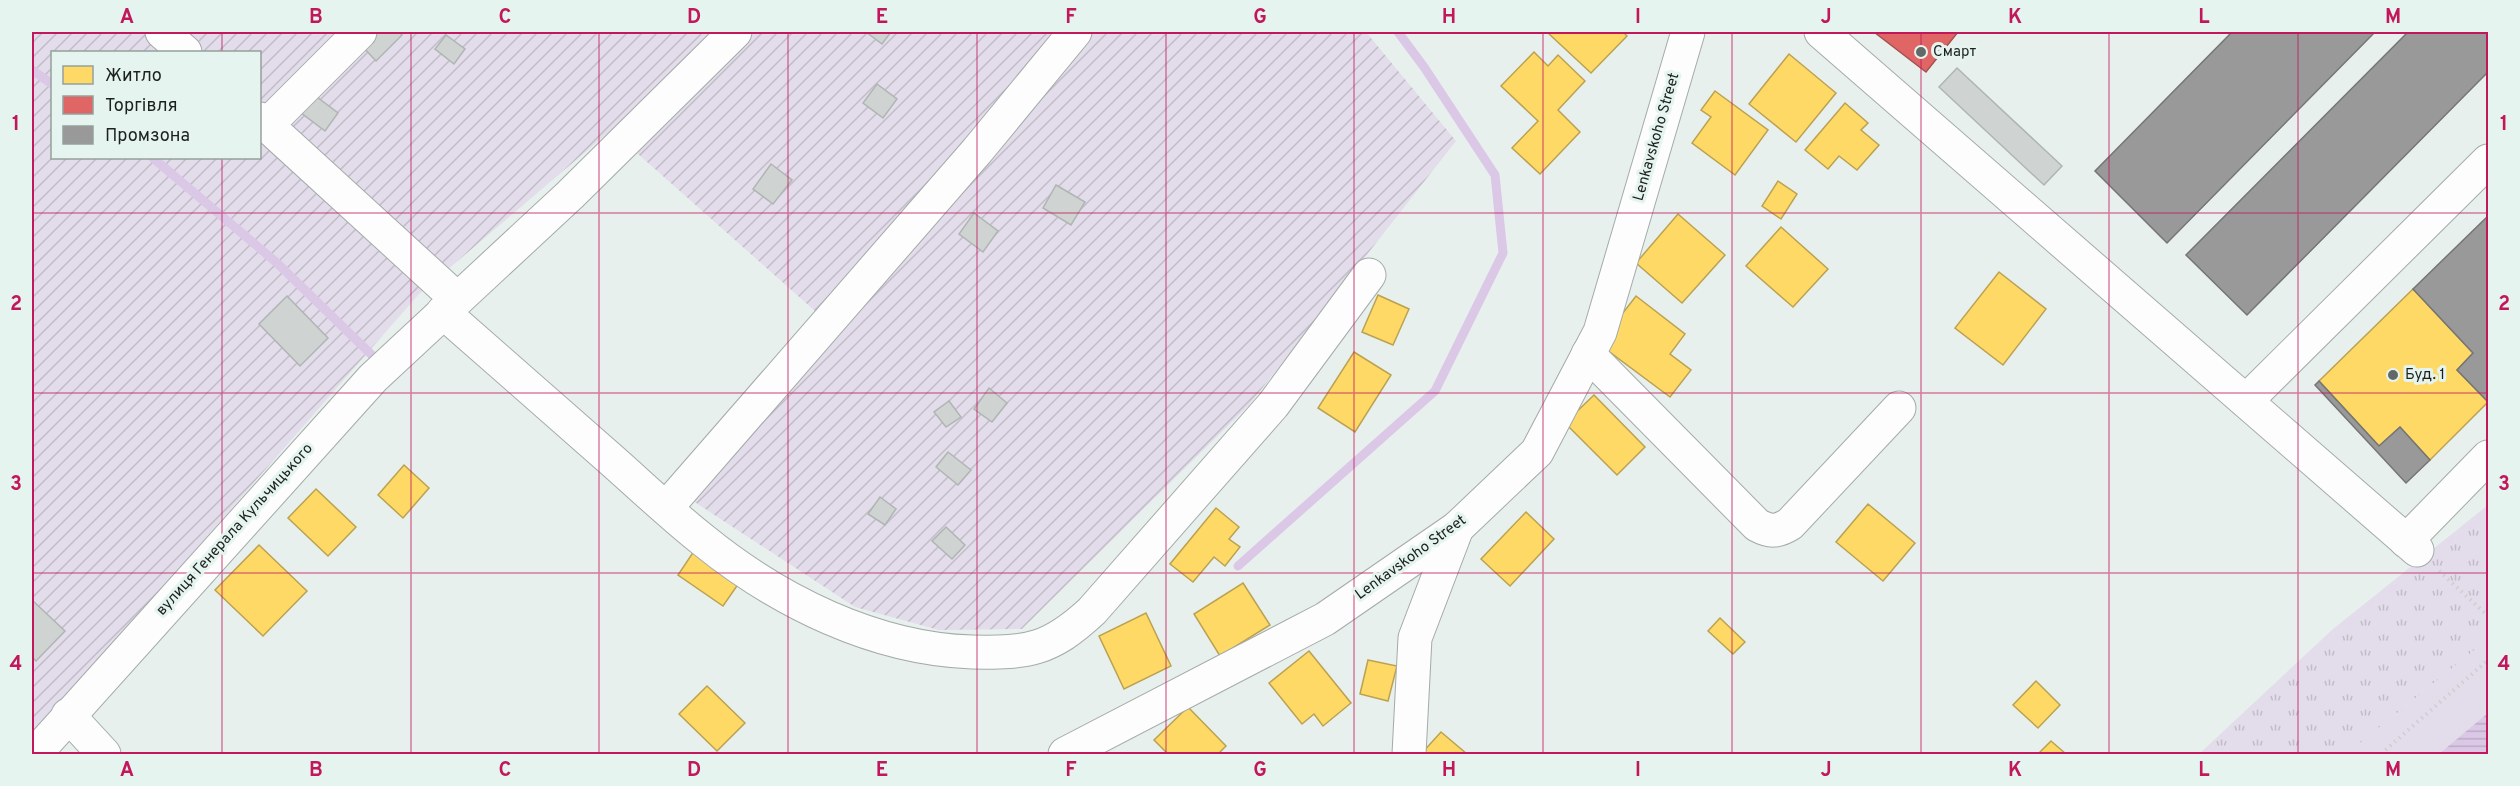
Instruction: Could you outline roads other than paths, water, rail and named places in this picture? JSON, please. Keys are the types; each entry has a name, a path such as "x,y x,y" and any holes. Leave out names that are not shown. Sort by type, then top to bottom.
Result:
{"street":[{"path":"162,32 184,51"},
{"path":"360,32 263,122 450,306 704,541 796,601 842,622 911,644 953,651 997,652 1041,647 1073,629 1144,554 1273,405 1369,275"},
{"name":"вулиця Генерала Кульчицького","path":"34,754 372,378 570,195 735,32"},
{"path":"666,508 977,151 1075,32"},
{"name":"Lenkavskoho Street","path":"1065,754 1325,619 1457,528 1537,452 1600,332 1688,32"},
{"path":"1821,32 2412,546 2488,457"},
{"path":"2246,401 2488,161"},
{"path":"1588,354 1757,525 1768,531 1780,531 1790,524 1899,408"},
{"path":"1409,754 1415,638 1457,528"},
{"path":"68,715 104,754"}],"waterway":[{"path":"1238,566 1435,391 1503,253 1495,175 1424,67 1398,32"},
{"path":"32,70 51,83"},
{"path":"154,159 277,263 378,361"}],"place":[{"name":"Смарт","path":"1921,52"},
{"name":"Буд. 1","path":"2393,375"}]}
